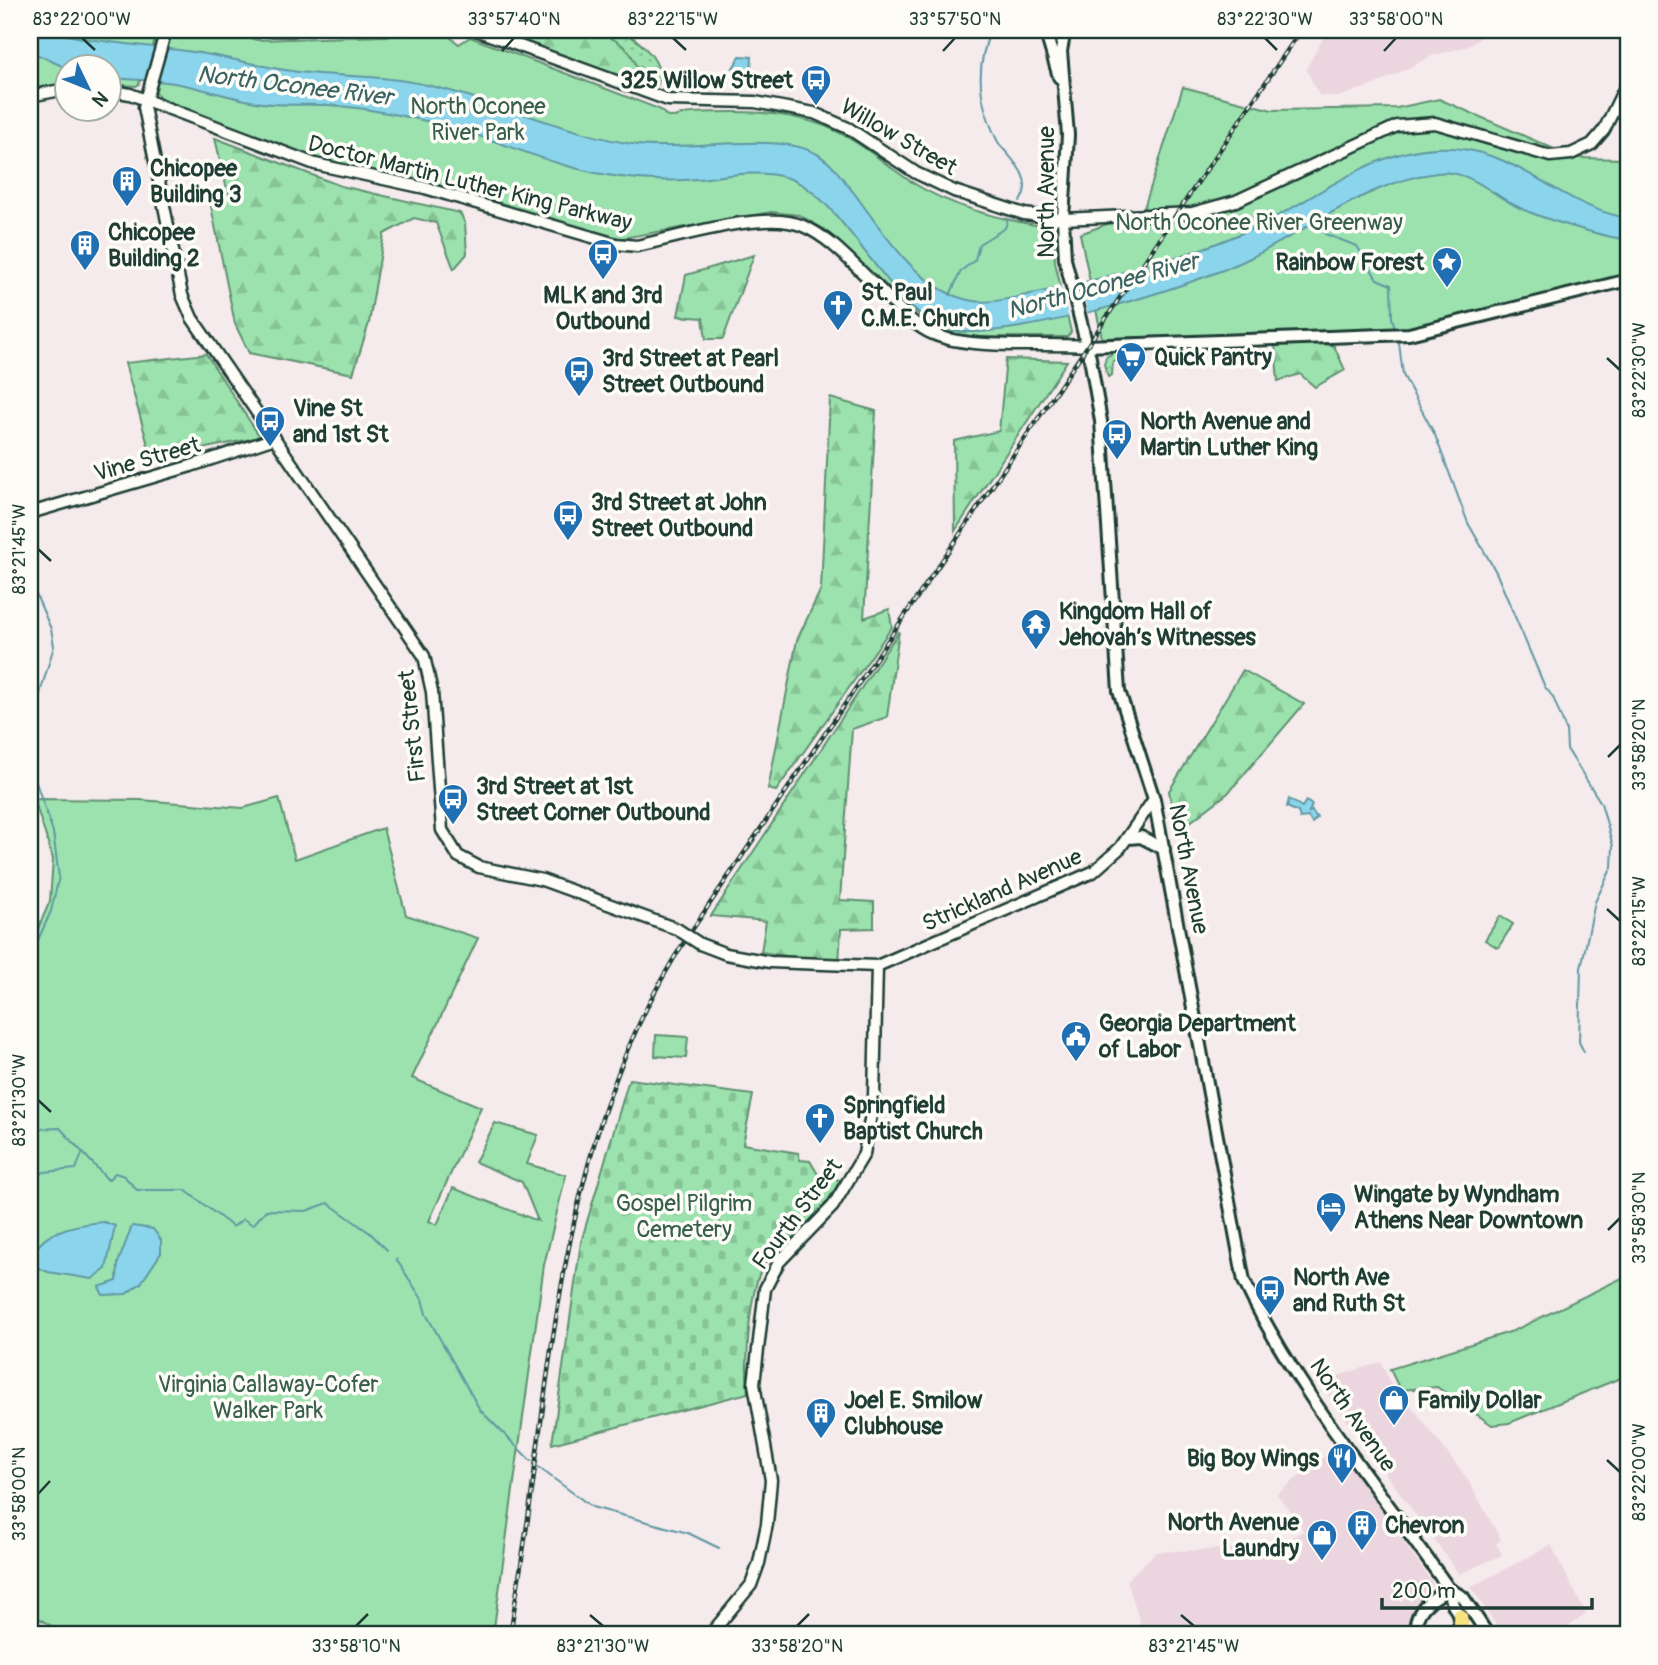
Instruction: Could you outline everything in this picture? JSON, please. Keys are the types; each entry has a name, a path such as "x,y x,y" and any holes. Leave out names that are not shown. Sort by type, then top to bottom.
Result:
{"highway":[{"path":"1460,1616 1463,1635"}],"main road":[{"name":"North Avenue","path":"1045,30 1066,100"},
{"name":"North Avenue","path":"1065,30 1061,51 1066,100 1067,175 1063,219 1065,259 1086,346 1104,443 1119,691 1154,799 1244,1281 1259,1312 1320,1408 1450,1589 1462,1597 1488,1635"},
{"path":"1086,346 1397,336 1432,330 1628,280"},
{"path":"1128,838 1141,837 1164,849"},
{"name":"North Avenue","path":"1450,1589 1453,1605 1472,1635"},
{"path":"1415,1635 1417,1616 1422,1607 1450,1589"}],"street":[{"path":"145,99 166,30"},
{"path":"267,30 294,30"},
{"name":"Willow Street","path":"475,30 668,100 755,102 814,113 848,128 916,173 954,191 1024,214 1063,219 1192,213 1225,204 1397,127 1435,123 1550,156 1571,154 1592,144 1604,130 1628,80"},
{"path":"30,96 52,92"},
{"name":"Doctor Martin Luther King Parkway","path":"122,93 145,99 315,164 425,188 616,244 637,246 762,219 784,220 801,225 831,243 901,309 934,335 960,342 1086,346"},
{"name":"First Street","path":"145,99 187,309 424,656 432,692 440,815 443,832 452,850 470,864 542,880 677,929 700,944 726,954 770,962 819,966 877,966"},
{"name":"Vine Street","path":"30,513 201,463 275,438"},
{"name":"Strickland Avenue","path":"877,966 1082,878 1111,858 1154,799"},
{"name":"Fourth Street","path":"710,1635 751,1585 760,1563 767,1524 771,1480 754,1384 765,1289 779,1262 833,1206 864,1154 874,1097 877,966"}],"shaded area":[{"path":"1328,30 1490,30 1471,45 1432,56 1376,84 1338,97 1319,95 1306,69"},
{"path":"1381,1362 1402,1410 1411,1406 1466,1477 1501,1540 1496,1543 1502,1555 1459,1574 1319,1382"},
{"path":"1337,1447 1433,1584 1427,1595 1415,1606 1408,1635 1144,1635 1127,1580 1156,1552 1274,1547 1304,1531 1277,1494"},
{"path":"1551,1545 1586,1614 1556,1635 1503,1635 1471,1587"}],"green space":[{"path":"552,28 596,33 614,40 628,51 637,68 629,80 491,30"},
{"path":"30,30 158,32 136,86 122,85 122,52 52,52 52,85 30,89"},
{"name":"North Oconee River Park","path":"173,30 217,30 257,40 446,34 459,44 470,37 659,109 668,117 693,113 760,113 793,117 825,126 848,137 910,181 942,198 993,216 1046,227 1054,238 1055,262 1071,332 1067,337 977,337 938,332 824,229 799,215 771,212 617,239 430,183 331,163 281,147 160,98 156,93 157,75"},
{"path":"594,30 621,31 643,46 659,70 657,86 649,89 629,80 637,68 613,39"},
{"name":"North Oconee River Greenway","path":"1183,87 1272,110 1397,108 1439,99 1575,158 1628,159 1628,274 1422,327 1361,332 1102,338 1080,234 1143,211"},
{"path":"215,138 341,186 460,213 465,223 467,254 454,269 436,223 414,218 384,234 369,323 353,374 249,353 235,324 210,201 228,194"},
{"path":"754,255 723,339 706,339 703,318 678,316 686,275"},
{"path":"1310,341 1334,346 1345,370 1315,387 1300,374 1278,381 1275,344"},
{"path":"1116,351 1133,351 1131,355 1113,361 1112,375 1108,377 1104,364 1106,357"},
{"path":"206,354 260,437 152,459 125,363"},
{"path":"1006,359 1067,361 955,531 954,441 999,431"},
{"path":"830,398 876,411 864,618 889,609 892,627 776,791 768,789 797,640 821,589"},
{"path":"899,631 887,717 852,729 840,900 874,902 874,928 841,929 839,964 761,952 766,921 711,916"},
{"path":"1243,670 1304,704 1228,793 1176,833 1169,791"},
{"name":"Virginia Callaway-Cofer Walker Park","path":"279,798 295,859 383,828 406,915 478,938 412,1078 481,1107 429,1221 437,1225 453,1188 538,1221 522,1182 475,1162 495,1123 538,1135 527,1164 566,1175 544,1265 493,1635 66,1635 30,1613 30,947 50,901 53,859 34,799 140,800 243,808"},
{"path":"1500,916 1513,924 1498,948 1485,940"},
{"path":"656,1035 688,1037 686,1058 655,1056"},
{"name":"Gospel Pilgrim Cemetery","path":"629,1079 753,1095 743,1144 798,1153 800,1160 810,1161 819,1176 840,1180 818,1213 763,1266 757,1281 750,1321 748,1393 552,1444 581,1242"},
{"path":"1628,1275 1628,1375 1509,1423 1492,1425 1437,1387 1400,1390 1390,1369 1513,1331"}],"water":[{"name":"North Oconee River","path":"30,30 46,31 200,53 285,70 413,82 457,93 586,134 639,145 774,143 794,146 818,154 830,164 904,259 920,273 936,286 973,301 999,301 1041,292 1126,272 1210,246 1264,223 1368,166 1412,151 1436,148 1464,149 1490,155 1580,202 1603,212 1628,218 1628,240 1541,216 1508,202 1470,179 1449,173 1437,173 1412,178 1364,196 1250,258 1224,270 1148,296 1019,327 983,332 956,331 932,322 910,305 830,208 809,190 788,178 754,174 675,180 618,177 561,164 449,127 390,113 340,106 262,103 174,83 122,79 122,52 52,52 52,61 30,51"},
{"path":"740,56 752,57 751,70 733,68"},
{"path":"1289,799 1302,807 1306,801 1312,805 1309,812 1312,811 1317,818 1312,823 1308,817 1300,818 1298,812 1287,807"},
{"path":"104,1222 115,1226 106,1269 92,1279 48,1272 32,1265 34,1253 48,1237 70,1228"},
{"path":"132,1226 153,1229 161,1240 161,1253 141,1283 126,1294 103,1295 99,1287 117,1281 118,1263"}],"pier":[{"path":"1080,280 1088,314 1069,319 1060,284"}],"waterway":[{"path":"991,30 982,62 982,93 996,139 1024,178 1024,193 1020,201"},
{"path":"1330,217 1325,234 1357,246 1377,279 1391,285 1395,328"},
{"path":"950,295 961,271 975,260 979,244 1005,228 1008,219"},
{"path":"1399,343 1403,375 1435,435 1468,523 1496,572 1545,687 1553,697 1566,730 1567,749 1601,803 1613,846 1612,867 1595,902 1581,968 1579,1042 1584,1052"},
{"path":"30,581 51,629 54,646 38,700 39,737 30,756"},
{"path":"30,765 53,832 59,877 51,911 34,949 30,982"},
{"path":"30,1106 32,1123 37,1129 60,1128 108,1180 115,1173 124,1176 137,1190 185,1190 233,1227 243,1219 253,1225 266,1210 306,1211 328,1203 370,1233 387,1250"},
{"path":"30,1180 44,1172 76,1169 82,1154"},
{"path":"396,1259 422,1299 426,1314 480,1410 531,1461"},
{"path":"538,1467 592,1507 688,1533 719,1548"}],"railway":[{"path":"510,1635 554,1329 581,1192 600,1125 623,1060 652,997 688,936 1301,30"}],"place":[{"name":"325 Willow Street","path":"816,107"},
{"name":"Chicopee Building 3","path":"127,208"},
{"name":"Chicopee Building 2","path":"85,272"},
{"name":"MLK and 3rd Outbound","path":"603,281"},
{"name":"Rainbow Forest","path":"1447,289"},
{"name":"St. Paul C.M.E. Church","path":"838,332"},
{"name":"Quick Pantry","path":"1131,384"},
{"name":"3rd Street at Pearl Street Outbound","path":"579,398"},
{"name":"Vine St and 1st St","path":"270,448"},
{"name":"North Avenue and Martin Luther King","path":"1117,461"},
{"name":"3rd Street at John Street Outbound","path":"568,542"},
{"name":"Kingdom Hall of Jehovah’s Witnesses","path":"1036,651"},
{"name":"3rd Street at 1st Street Corner Outbound","path":"453,826"},
{"name":"Georgia Department of Labor","path":"1076,1063"},
{"name":"Springfield Baptist Church","path":"820,1145"},
{"name":"Wingate by Wyndham Athens Near Downtown","path":"1331,1234"},
{"name":"North Ave and Ruth St","path":"1270,1317"},
{"name":"Family Dollar","path":"1394,1427"},
{"name":"Joel E. Smilow Clubhouse","path":"821,1440"},
{"name":"Big Boy Wings","path":"1342,1485"},
{"name":"Chevron","path":"1362,1552"},
{"name":"North Avenue Laundry","path":"1322,1562"}]}
